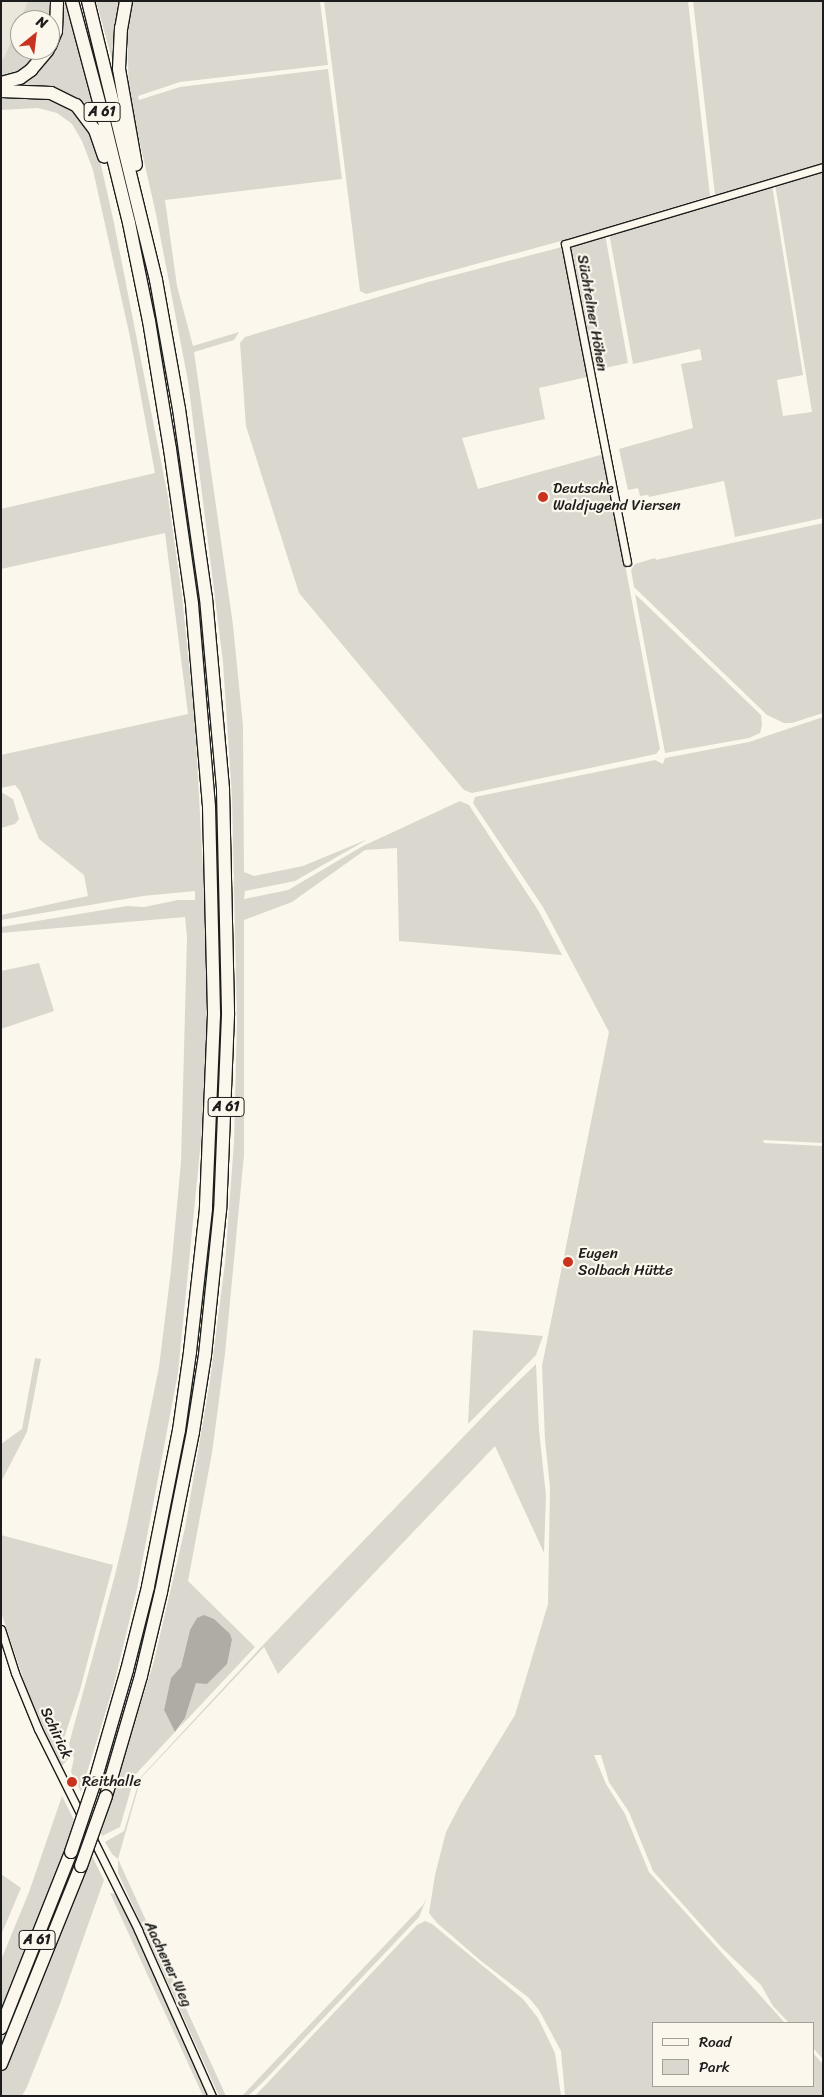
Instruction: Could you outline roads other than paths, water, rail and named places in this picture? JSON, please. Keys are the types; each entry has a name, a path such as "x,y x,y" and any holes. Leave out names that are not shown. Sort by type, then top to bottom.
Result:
{"highway":[{"name":"A 61","path":"1,2028 71,1852 94,1784 127,1670 148,1587 179,1430 190,1352 206,1209 214,1015 209,806 192,604 160,388 129,224 72,1"},
{"name":"A 61","path":"1,2064 27,2004 81,1866 106,1796 140,1676 159,1601 193,1432 204,1355 220,1210 228,1015 223,790 206,598 179,409 156,280 137,194 88,1"},
{"path":"126,1 121,28 119,69 135,153 137,194"},
{"path":"1,83 24,75 41,60"},
{"path":"1,91 51,93 68,99 82,110 101,143 109,174 129,224"}],"street":[{"name":"Süchtelner Höhen","path":"627,562 565,244 823,167"},
{"name":"Schirick","path":"1,1629 15,1673 38,1729 96,1844"},
{"name":"Aachener Weg","path":"96,1844 142,1939 212,2096"}],"place":[{"name":"Deutsche Waldjugend Viersen","path":"543,497"},
{"name":"Eugen Solbach Hütte","path":"568,1262"},
{"name":"Reithalle","path":"72,1782"}]}
